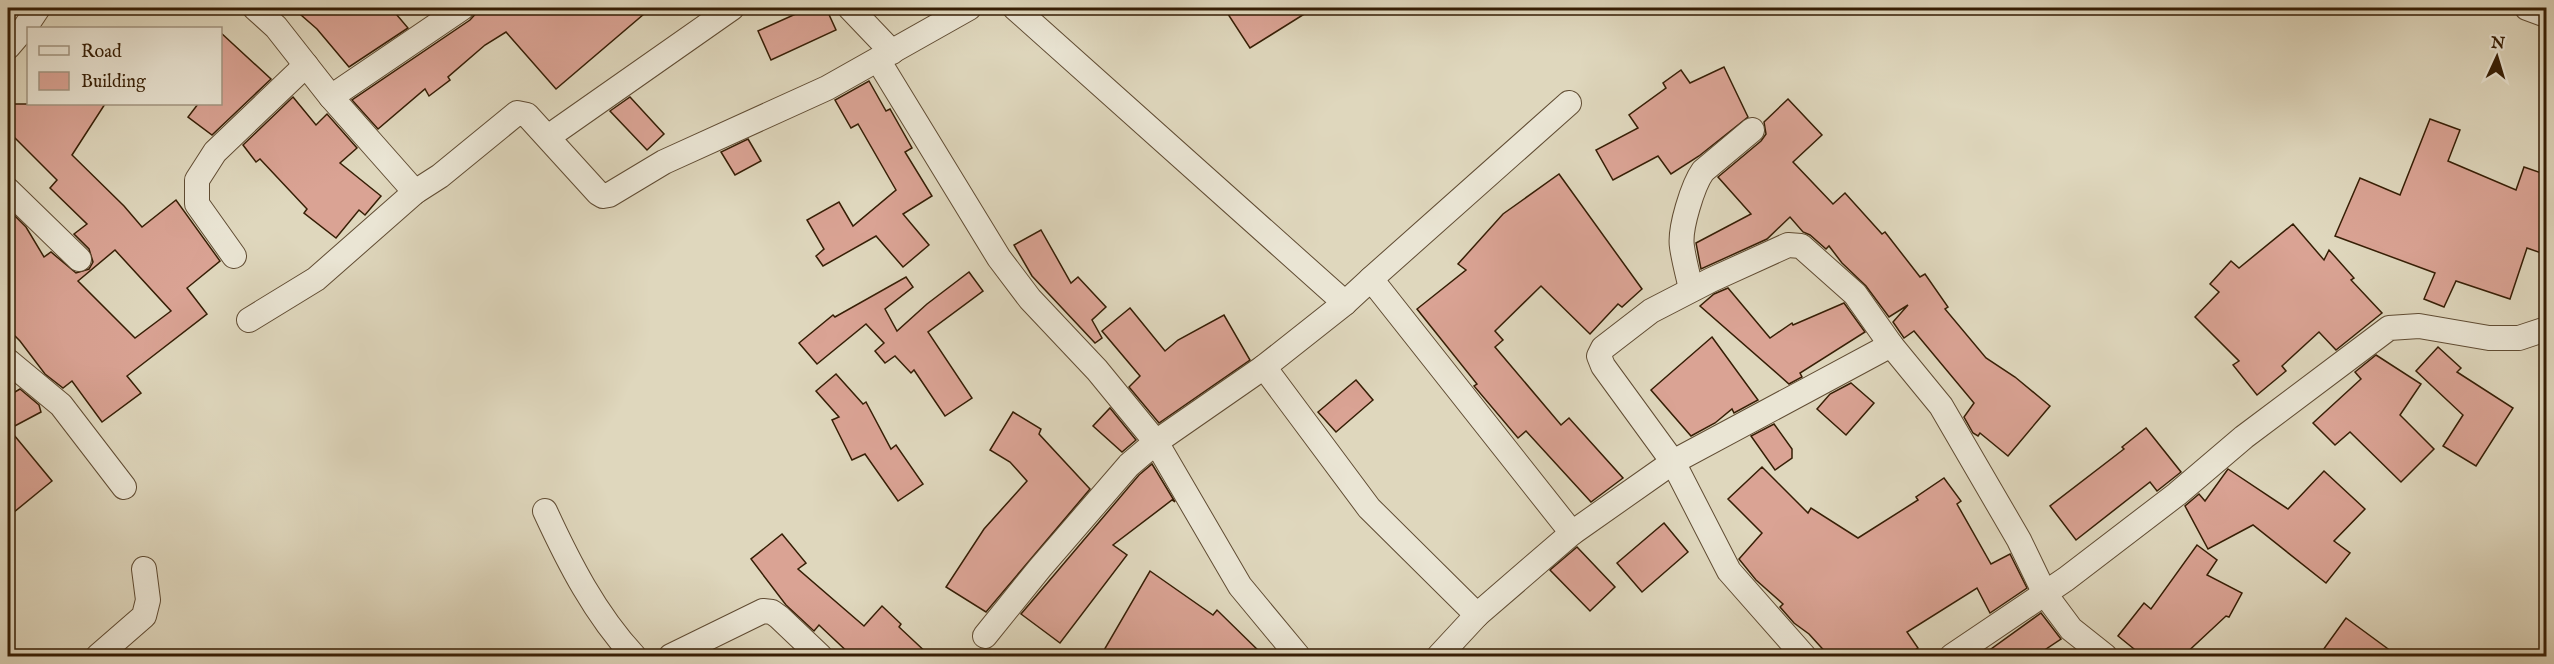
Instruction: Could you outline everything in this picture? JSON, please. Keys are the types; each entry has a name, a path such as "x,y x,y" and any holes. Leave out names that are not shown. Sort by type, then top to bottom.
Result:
{"street":[{"path":"8,48 38,8"},
{"path":"255,8 276,27 331,97 415,192"},
{"path":"331,97 462,8"},
{"path":"548,137 732,8"},
{"path":"850,8 885,56 999,258 1030,299 1097,370 1156,442 1240,586 1298,657"},
{"path":"249,320 316,279 415,192 440,176 517,113 527,115 603,196 664,162 827,88 969,8"},
{"path":"1015,8 1345,303"},
{"path":"2527,8 2547,15"},
{"path":"234,256 197,204 197,180 215,152 306,65"},
{"path":"985,636 1129,465 1156,442 1264,367 1345,303 1569,103"},
{"path":"1691,289 1681,246 1683,229 1698,178 1703,171 1752,130"},
{"path":"8,189 79,260"},
{"path":"1804,657 1729,571 1673,462 1602,366 1599,356 1603,348 1651,311 1691,289 1788,245 1800,246 1855,294 1891,345 1941,406 2019,540 2045,594 2071,629 2105,657"},
{"path":"1371,279 1572,534"},
{"path":"1952,657 2045,594 2168,501 2244,437 2389,328 2419,326 2489,338 2519,338 2547,329"},
{"path":"1439,657 1477,615 1572,534 1673,462 1891,345"},
{"path":"8,361 61,405 124,487"},
{"path":"1264,367 1369,508 1477,615"},
{"path":"545,511 583,588 621,643 634,657"},
{"path":"98,657 144,616 148,600 144,569"},
{"path":"671,657 764,611 772,612 779,617 820,657"}],"building":[{"path":"293,8 391,8 408,28 349,67 317,29"},
{"path":"481,8 651,8 556,89 506,32 485,45 448,77 450,80 429,96 425,89 378,129 352,100 470,20"},
{"path":"809,8 826,8 836,30 771,60 758,31"},
{"path":"1224,8 1314,8 1250,48"},
{"path":"222,34 271,79 212,135 188,117 197,105 222,105"},
{"path":"1724,67 1748,117 1699,156 1671,174 1658,156 1613,180 1596,150 1638,128 1629,115 1666,88 1663,83 1681,70 1690,83"},
{"path":"869,81 886,111 890,109 912,148 905,152 932,196 903,214 929,245 903,267 876,236 823,266 816,256 824,249 807,220 839,202 853,226 896,190 858,124 851,128 835,100"},
{"path":"293,97 316,125 327,114 357,148 340,163 381,196 365,215 359,210 336,238 304,213 307,209 260,159 256,162 243,145"},
{"path":"630,97 664,134 647,150 610,111"},
{"path":"1788,99 1822,135 1793,162 1833,204 1845,193 1882,234 1885,232 1920,277 1925,274 1948,307 1945,309 1986,358 2015,377 2050,406 2008,456 1980,433 1978,436 1973,433 1964,417 1974,403 1914,331 1904,338 1893,322 1908,305 1889,317 1866,286 1842,263 1829,246 1826,249 1803,232 1790,217 1767,239 1701,269 1696,243 1751,214 1718,177 1761,141 1766,134 1764,122"},
{"path":"8,104 104,105 72,155 142,227 176,200 220,261 187,288 207,314 127,376 141,393 102,422 72,381 63,388 45,374 8,329 8,209 26,227 44,257 51,252 76,273 89,269 93,262 89,249 74,234 87,224 50,188 57,180 8,131","holes":["115,250 171,311 135,338 78,281"]},
{"path":"2430,119 2460,130 2448,161 2516,190 2524,167 2547,175 2547,255 2527,248 2510,299 2456,281 2444,307 2424,299 2435,273 2335,236 2360,178 2400,195"},
{"path":"748,139 761,161 735,175 721,152"},
{"path":"1559,174 1642,289 1622,307 1618,304 1590,334 1541,286 1495,331 1503,340 1495,347 1561,425 1569,418 1623,478 1591,502 1526,431 1518,438 1474,386 1477,384 1417,309 1466,270 1458,264 1503,214"},
{"path":"2293,224 2324,260 2329,250 2354,278 2351,280 2382,313 2336,350 2319,332 2282,366 2286,371 2257,395 2233,365 2239,361 2195,317 2219,292 2210,284 2231,261 2239,268"},
{"path":"1041,230 1071,283 1078,277 1106,307 1092,320 1102,338 1095,343 1032,276 1014,245"},
{"path":"969,272 983,291 928,332 972,398 945,416 914,370 911,373 895,356 885,363 875,351 884,343 866,324 817,364 799,343 833,315 835,317 906,277 913,287 885,309 897,331 927,304"},
{"path":"1728,288 1770,338 1792,323 1793,325 1844,303 1865,332 1800,373 1802,377 1789,384 1700,306 1714,294"},
{"path":"1130,308 1165,351 1178,340 1224,315 1250,360 1159,423 1129,387 1140,376 1102,331"},
{"path":"1712,337 1758,400 1734,413 1732,409 1715,423 1691,436 1651,390"},
{"path":"2438,347 2461,368 2457,372 2513,408 2476,466 2443,446 2463,415 2416,371"},
{"path":"2376,355 2421,384 2400,415 2434,449 2401,482 2350,432 2335,445 2313,423 2361,379 2355,372"},
{"path":"836,374 863,404 866,402 891,449 896,445 923,484 898,501 865,454 852,460 832,420 839,417 816,391"},
{"path":"1356,380 1373,400 1336,432 1318,412"},
{"path":"1851,383 1874,403 1846,435 1817,409 1830,394"},
{"path":"20,389 39,405 41,412 9,429 52,481 8,517 8,396"},
{"path":"1110,408 1136,440 1122,452 1093,426"},
{"path":"1013,412 1041,429 1039,434 1090,489 986,612 946,587 984,529 1027,481 1010,462 990,450"},
{"path":"1774,424 1792,449 1792,458 1775,470 1751,436"},
{"path":"2146,428 2181,472 2157,491 2150,482 2076,540 2050,506 2124,449 2122,447"},
{"path":"1152,464 1175,502 1172,500 1113,545 1127,555 1060,643 1021,614 1139,475"},
{"path":"1762,467 1808,513 1811,508 1858,538 1918,500 1916,497 1944,478 1961,501 1957,504 1991,564 2010,554 2027,588 1990,613 1977,588 1907,632 1918,648 1905,657 1830,657 1809,634 1794,623 1780,607 1783,604 1756,580 1739,559 1762,533 1728,499"},
{"path":"2228,469 2288,509 2324,471 2365,509 2334,541 2350,553 2326,583 2253,525 2208,549 2185,506 2199,494 2205,501"},
{"path":"1664,523 1688,552 1642,592 1617,563"},
{"path":"782,534 806,563 798,569 864,626 882,606 901,624 899,627 931,657 853,657 819,625 814,631 786,605 751,559"},
{"path":"2197,545 2217,560 2207,575 2242,593 2229,617 2226,616 2182,657 2144,657 2118,636 2144,603 2151,609"},
{"path":"1577,547 1615,587 1590,611 1550,570"},
{"path":"1150,571 1213,615 1217,610 1265,657 1100,657"},
{"path":"2041,613 2061,639 2034,657 1980,657"},
{"path":"2346,618 2399,657 2318,657"}]}
